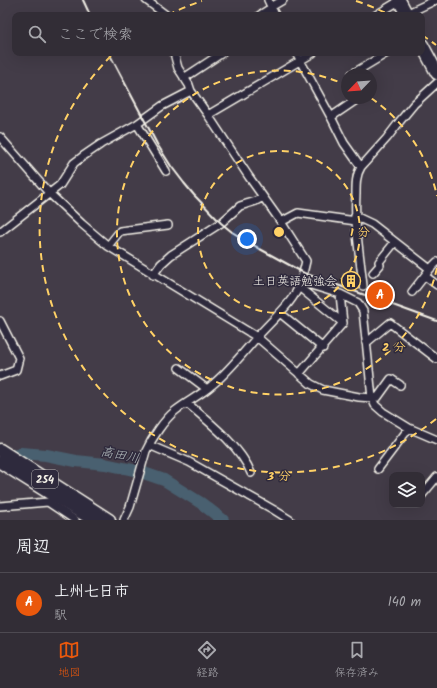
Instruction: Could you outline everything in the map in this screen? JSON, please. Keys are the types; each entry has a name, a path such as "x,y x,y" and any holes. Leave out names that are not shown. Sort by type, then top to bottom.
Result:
{"highway":[{"path":"399,1 404,12"},
{"path":"425,51 437,73"},
{"name":"254","path":"0,450 86,516"},
{"name":"254","path":"0,462 86,516 109,520"}],"street":[{"path":"146,0 162,12"},
{"path":"270,5 283,0"},
{"path":"412,12 436,0"},
{"path":"381,12 399,1"},
{"path":"124,520 130,507 147,448 158,431 174,412 211,386 229,370 292,299 300,284 306,261 191,91 189,85 178,68 175,56"},
{"path":"184,78 217,56"},
{"path":"298,56 344,143 361,167"},
{"path":"208,115 308,56"},
{"path":"362,68 382,56"},
{"path":"364,286 356,218 358,173 361,167 387,138 414,104 437,83"},
{"path":"0,232 60,185 74,163 82,156 138,124 162,106 191,91"},
{"path":"331,117 350,104"},
{"path":"138,124 166,171"},
{"path":"0,136 49,193 108,246 257,337 311,384 323,390 372,398 378,397 391,379 400,385"},
{"path":"153,274 171,255 221,222 240,206 263,197"},
{"path":"281,222 298,213 356,218 372,224 395,242 428,272 437,285"},
{"path":"108,246 120,231 168,226"},
{"path":"373,273 380,265 379,262 395,242"},
{"path":"412,292 437,262"},
{"path":"300,284 340,294 358,303 362,311 372,398 375,405 383,412 409,428 437,440"},
{"path":"300,284 343,323"},
{"path":"299,374 343,323 340,294"},
{"path":"280,312 323,348"},
{"path":"0,321 19,358 16,370 0,376"},
{"path":"366,344 390,323 437,359"},
{"path":"179,368 207,389"},
{"path":"187,403 229,440 248,464 251,473"},
{"path":"378,469 409,428"},
{"path":"147,448 189,462 290,520"},
{"path":"425,491 437,477"},
{"path":"0,506 48,502 86,516"}],"building":[{"name":"土日英語勉強会","path":"344,274 357,279 357,284 345,282 342,279"}],"waterway":[{"name":"高田川","path":"2,459 21,453 46,455 76,461 105,464 138,471 164,480 201,503 223,520"}],"railway":[{"path":"83,0 89,12"},
{"path":"111,56 157,144 171,166 194,195 221,223 232,232 304,273 437,321"}],"place":[{"name":"土日英語勉強会","path":"351,281"},
{"name":"上州七日市","path":"380,295"}]}
